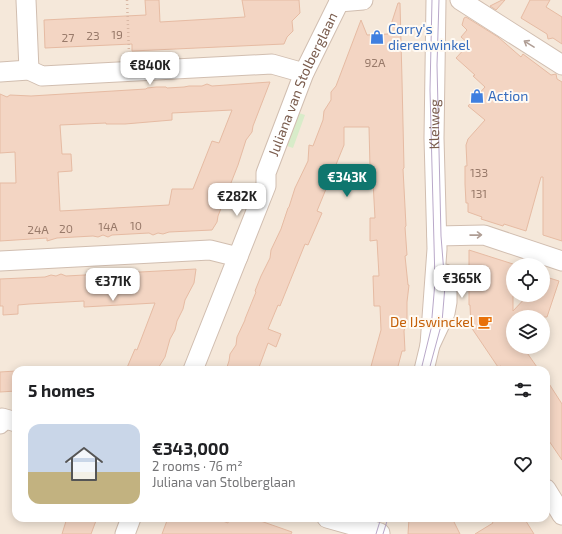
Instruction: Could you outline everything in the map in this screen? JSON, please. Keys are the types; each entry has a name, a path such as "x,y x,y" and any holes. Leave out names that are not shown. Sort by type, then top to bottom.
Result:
{"street":[{"path":"26,0 29,70"},
{"path":"339,1 363,0"},
{"name":"Kleiweg","path":"426,366 430,345 437,243 434,138 436,0"},
{"path":"460,0 562,65"},
{"name":"Juliana van Stolberglaan","path":"195,366 266,186 266,174 304,73 339,1"},
{"path":"0,72 29,70 42,76 272,64 304,73"},
{"path":"437,243 484,235 562,261"},
{"path":"0,261 210,250 238,257"},
{"path":"0,424 2,418 12,421"},
{"path":"550,496 562,515"},
{"path":"125,534 130,522"},
{"path":"349,522 381,528"}],"path":[{"path":"127,0 129,54 132,59 132,72"}],"shaded area":[{"path":"0,0 562,0 562,534 0,534"}],"green space":[{"path":"299,113 305,115 293,148 287,146"}],"building":[{"path":"145,0 159,0 160,22 245,17 242,0 299,0 300,13 292,21 293,31 287,37 284,44 132,51 132,44 45,48 44,20 146,15"},
{"path":"505,0 496,10 490,6"},
{"path":"530,0 550,0 546,7 562,17 562,44 553,38 548,39 547,34 521,18"},
{"path":"398,3 400,3 403,169 407,255 405,256 409,285 407,320 404,331 405,351 402,351 398,366 371,366 381,330 380,306 374,306 373,276 379,276 377,240 370,241 370,218 375,218 373,182 353,183 352,167 370,167 369,127 344,127 344,145 317,211 322,213 308,245 305,244 280,306 278,305 268,329 281,334 276,347 268,343 259,366 227,366 230,354 236,345 237,337 245,320 261,276 270,258 271,250 281,229 295,188 308,161 309,145 313,146 323,120 324,111 331,100 331,92 336,86 361,20 367,35 388,34"},
{"path":"466,17 498,37 521,57 523,54 551,75 556,74 557,79 562,82 562,241 543,235 543,177 541,177 526,231 481,219 482,217 468,212 465,184 465,166 467,166 466,145 468,139 485,120 468,106 485,87 473,76 475,75 456,58 469,44 461,37 467,30 462,25 464,18"},
{"path":"270,82 252,132 246,140 217,222 212,230 169,232 153,235 149,233 112,235 108,237 103,235 98,237 57,238 47,241 47,238 0,241 0,183 16,183 15,152 0,153 0,94 7,97 10,95 31,96 146,89 156,87 167,88 202,86 207,84 212,86","holes":["232,110 219,143 212,141 193,189 172,189 169,205 60,211 58,172 72,171 71,154 62,154 60,125 106,123 125,124 172,120 172,113"]},
{"path":"469,250 506,262 506,302 513,302 513,310 506,310 506,354 528,354 536,366 497,366 471,327"},
{"path":"196,269 194,283 185,300 175,330 170,339 165,357 159,366 128,366 135,349 137,350 155,303 84,307 84,301 29,304 18,305 18,314 3,315 3,306 0,306 0,279 45,277 61,274 66,276"},
{"path":"550,278 559,281 549,310 514,310 521,302 550,302"},
{"path":"12,371 12,391 0,392 0,372"},
{"path":"550,385 562,404 562,460 550,442"},
{"path":"66,522 96,522 91,534 62,534"},
{"path":"166,522 263,522 292,532 291,534 162,534"},
{"path":"409,522 454,522 460,534 408,534"},
{"path":"526,522 534,534 475,534 493,523"}],"tram line":[{"path":"422,366 431,329 435,282 430,90 432,0"},
{"path":"430,366 442,322 445,286 441,236 437,65 439,0"},
{"path":"376,534 380,522"},
{"path":"383,534 387,522"}],"place":[{"name":"Corry's dierenwinkel","path":"377,37"},
{"name":"Action","path":"477,96"},
{"name":"De IJswinckel","path":"485,322"}]}
